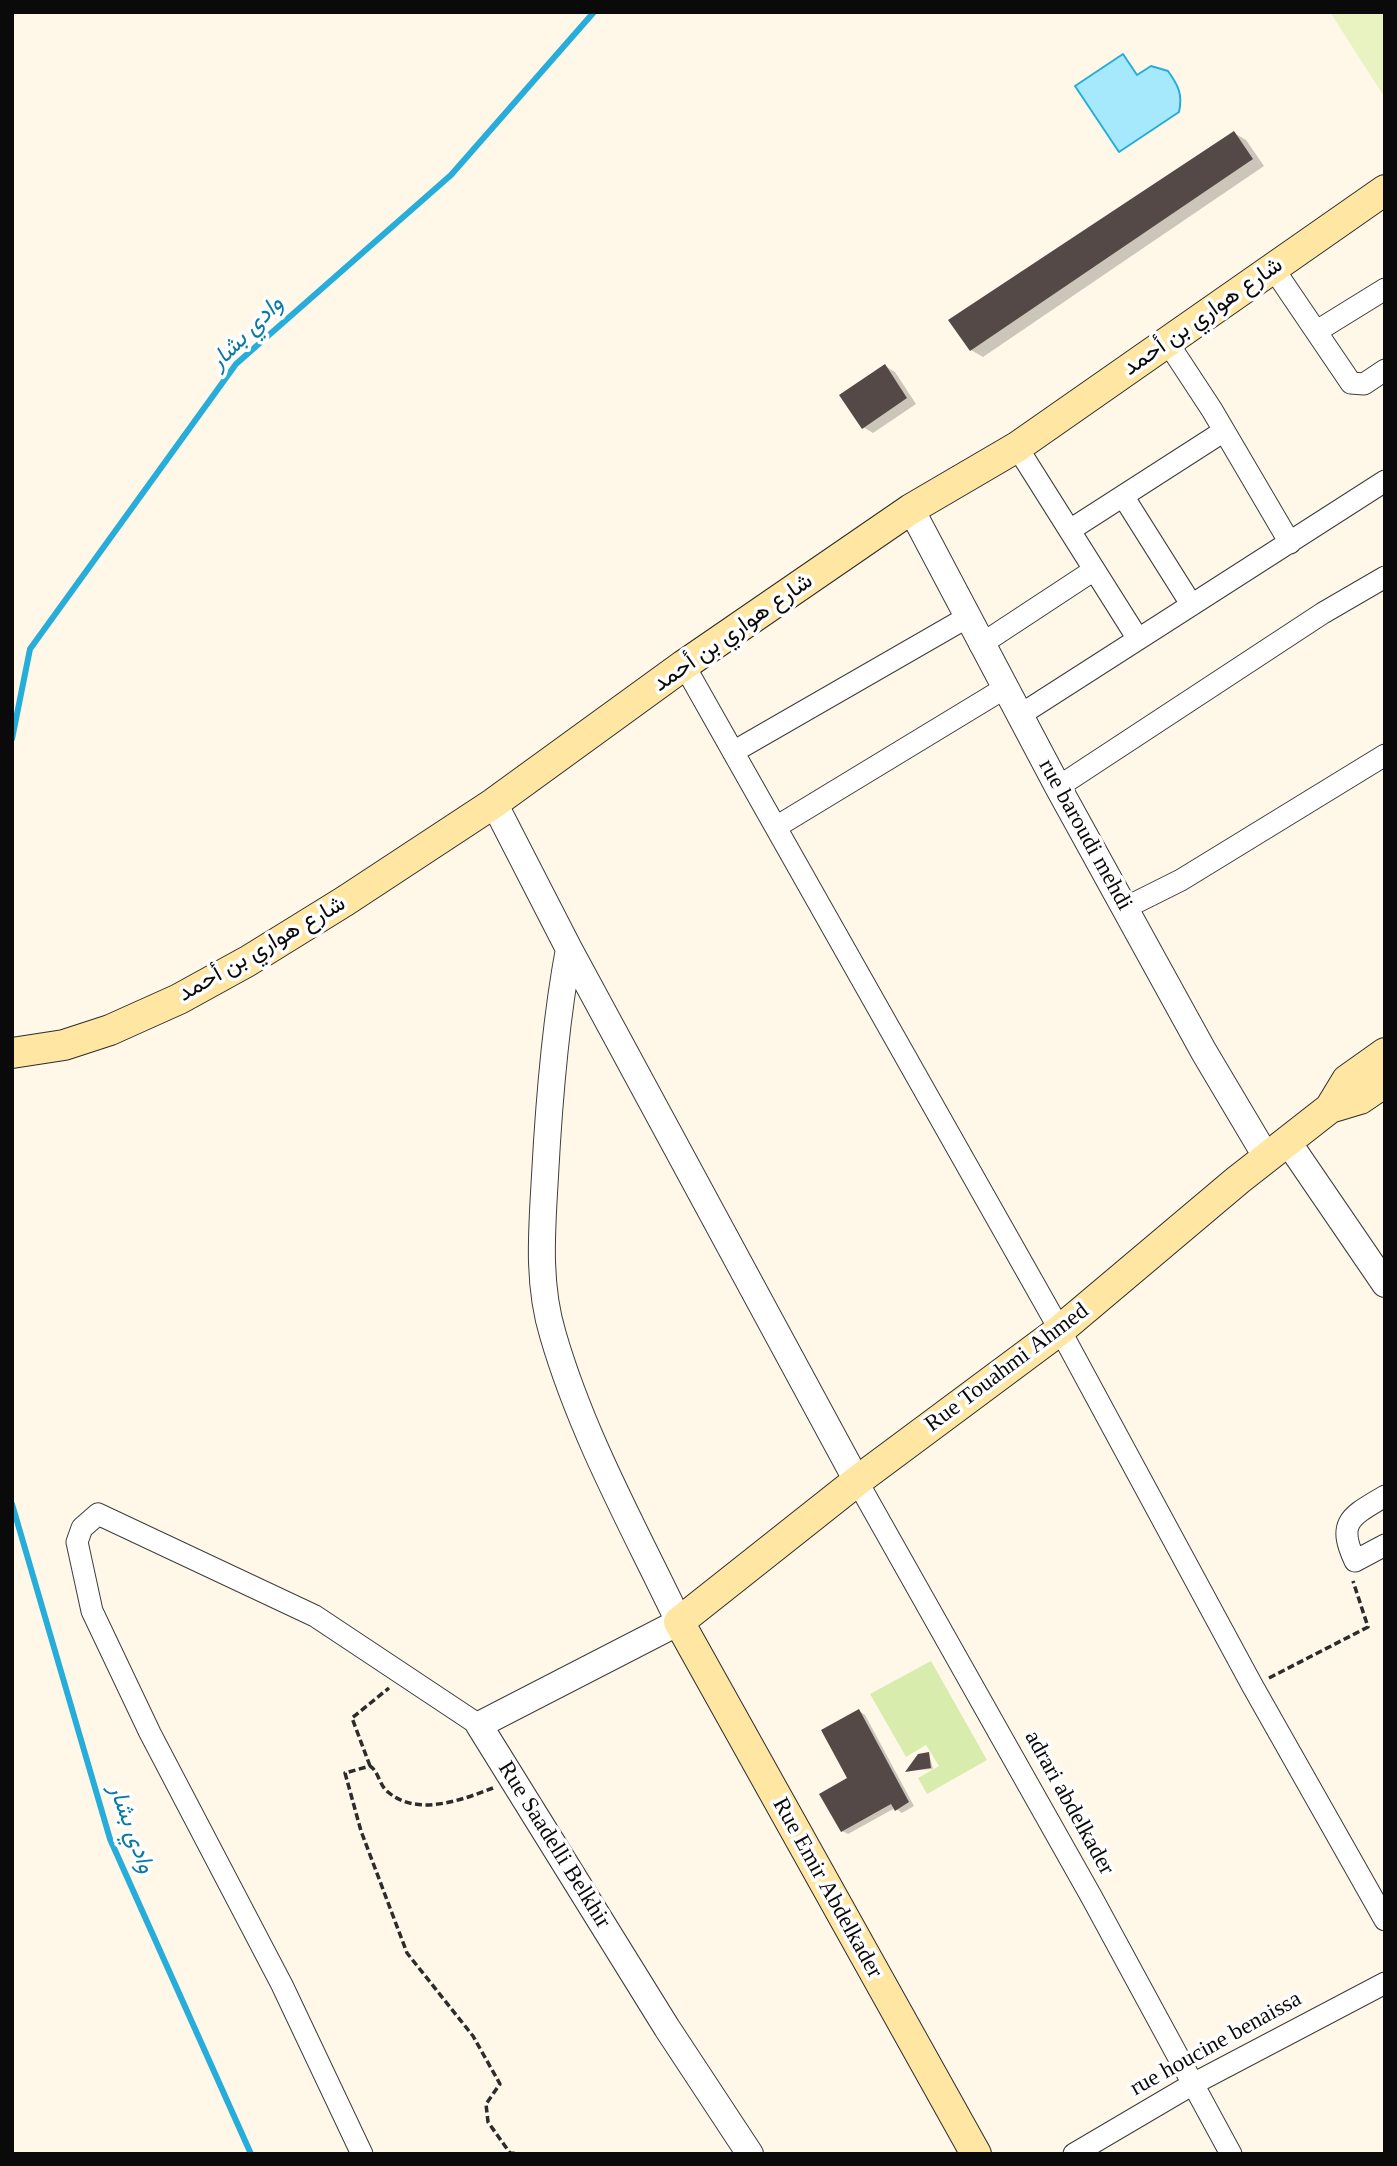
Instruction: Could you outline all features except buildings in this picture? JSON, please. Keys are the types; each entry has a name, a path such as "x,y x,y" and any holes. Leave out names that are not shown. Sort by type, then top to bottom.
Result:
{"main road":[{"name":"شارع هواري بن أحمد","path":"12,1053 64,1045 110,1030 248,961 494,803 684,666 911,509 1017,447 1385,190"},
{"path":"1330,1108 1347,1080 1385,1053"},
{"path":"1330,1108 1360,1099 1385,1082"},
{"name":"Rue Touahmi Ahmed","path":"679,1622 857,1481 1060,1330 1330,1108"},
{"name":"Rue Emir Abdelkader","path":"679,1622 976,2154"}],"street":[{"path":"1273,268 1351,383 1364,384 1385,370"},
{"path":"1317,331 1383,294"},
{"path":"1168,342 1290,543"},
{"path":"1070,530 1224,431"},
{"path":"1017,447 1138,639"},
{"path":"1020,715 1385,481"},
{"path":"1123,496 1191,604"},
{"name":"rue baroudi mehdi","path":"911,509 980,645 1125,908 1278,1150 1385,1284"},
{"path":"980,645 1094,570"},
{"path":"1058,788 1323,613 1385,577"},
{"path":"733,752 966,618"},
{"path":"684,666 1060,1330 1252,1685 1385,1920"},
{"path":"776,827 1004,688"},
{"path":"1125,908 1181,880 1385,755"},
{"path":"494,803 569,949 857,1481"},
{"path":"362,2154 282,1985 150,1733 92,1611 77,1542 82,1528 98,1514 315,1616 480,1726 679,1622 580,1413 552,1332 541,1265 558,1007 569,949"},
{"name":"adrari abdelkader","path":"857,1481 1085,1884 1231,2154"},
{"path":"1385,1496 1356,1514 1346,1528 1345,1538 1355,1561 1385,1545"},
{"name":"Rue Saadelli Belkhir","path":"480,1726 750,2154"},
{"name":"rue houcine benaissa","path":"1074,2154 1193,2084 1385,1983"}],"path":[{"path":"1252,1685 1368,1627 1352,1580 1355,1561"},
{"path":"407,1675 352,1718 370,1766 375,1769 382,1787 394,1798 413,1803 448,1803 513,1780"},
{"path":"370,1766 345,1773 361,1831 407,1953 480,2048 500,2084 486,2104 488,2122 510,2153 521,2154"}],"green space":[{"path":"1330,12 1385,12 1385,98"},
{"path":"931,1661 987,1760 927,1794 918,1778 939,1766 926,1745 906,1757 870,1694"}],"water":[{"path":"1123,54 1137,75 1151,66 1168,71 1177,85 1180,100 1179,112 1119,152 1075,86"}],"waterway":[{"name":"وادي بشار","path":"12,739 30,649 236,364 451,175 594,12"},
{"name":"وادي بشار","path":"12,1504 110,1839 251,2154"}]}
